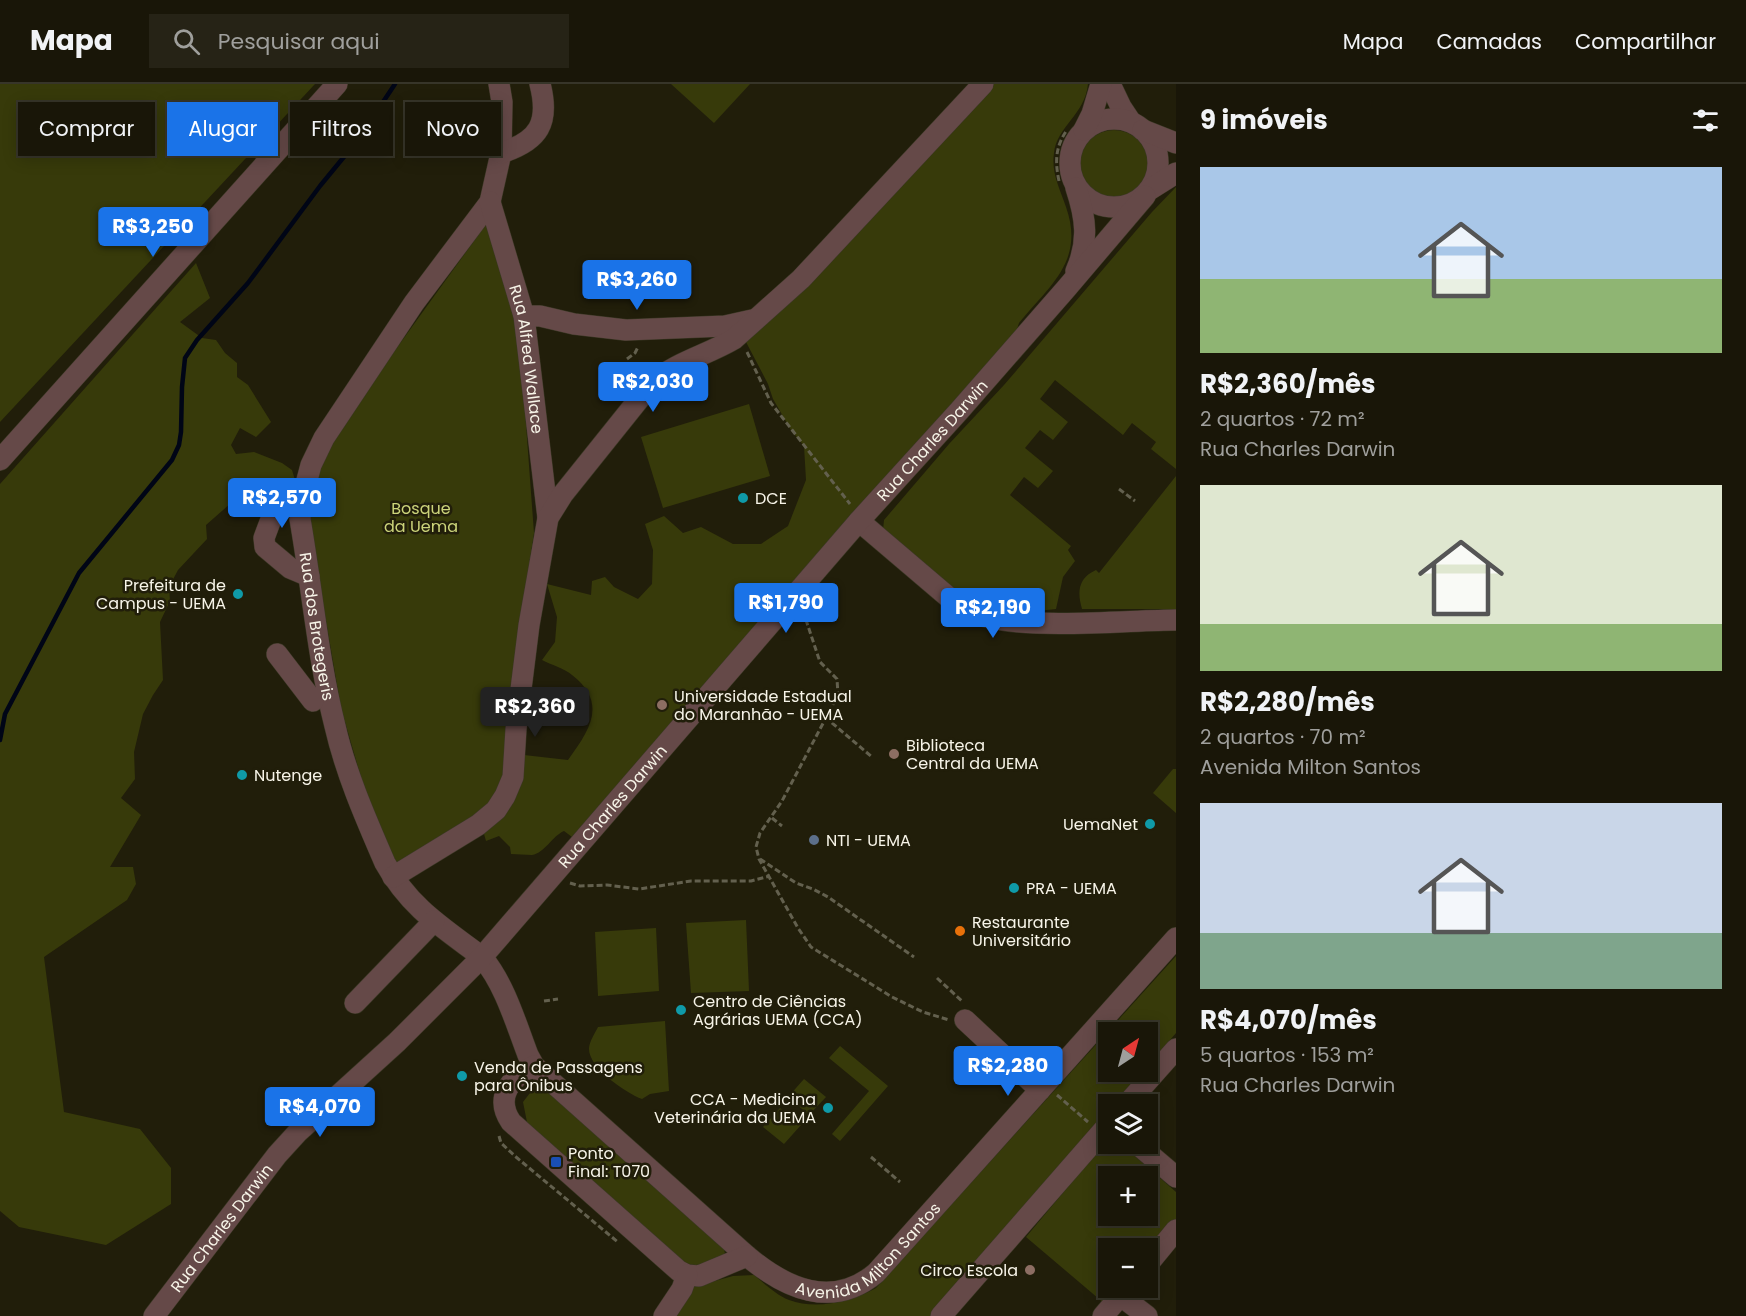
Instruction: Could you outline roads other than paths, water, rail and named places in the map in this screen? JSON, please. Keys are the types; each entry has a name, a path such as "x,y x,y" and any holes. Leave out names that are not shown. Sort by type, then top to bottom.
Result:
{"street":[{"path":"0,460 337,84"},
{"name":"Rua dos Brotegeris","path":"499,84 502,102 501,153"},
{"path":"501,153 521,147 534,135 543,121 540,84"},
{"path":"393,877 483,822 501,803 508,789 513,777 516,729 529,625 548,518 563,494 652,383 686,361 734,339 801,279 983,84"},
{"path":"1101,84 1092,114 1076,129 1069,156 1068,185 1094,203 1107,208 1121,207 1133,204 1176,173"},
{"path":"1110,84 1121,108 1152,142 1156,151 1158,165 1156,178 1147,193"},
{"path":"1076,129 1106,119 1119,119 1176,143"},
{"name":"Rua dos Brotegeris","path":"482,957 416,907 385,864 362,809 341,750 321,655 300,519 302,499 311,465 336,419 414,303 490,202 500,156"},
{"name":"Rua Charles Darwin","path":"1065,290 1083,254 1086,235 1082,206 1068,185"},
{"name":"Rua Charles Darwin","path":"154,1316 235,1209 298,1132 397,1042 482,957 856,515 959,411 1147,193"},
{"name":"Rua Alfred Wallace","path":"490,202 524,316 548,518"},
{"path":"524,316 540,316 574,324 626,330 725,326 758,317"},
{"path":"273,514 264,538 265,547 290,568 309,576"},
{"path":"856,515 951,601 979,616 1006,621 1056,623 1176,620"},
{"path":"277,654 314,701"},
{"path":"355,1002 434,921"},
{"name":"Avenida Milton Santos","path":"482,957 498,980 534,1066 771,1276 798,1288 823,1292 844,1291 865,1282 876,1273 1176,938"},
{"path":"965,1020 1042,1087"},
{"path":"1136,1094 1176,1049"},
{"path":"534,1066 517,1076 508,1087 505,1107 511,1122 679,1271 687,1275 699,1276 747,1256"},
{"path":"941,1316 1098,1137"},
{"path":"1149,1154 1176,1177"},
{"path":"1158,1252 1176,1230"},
{"path":"664,1316 682,1289 687,1275"},
{"path":"1103,1316 1118,1298"},
{"path":"1130,1298 1147,1316"}],"waterway":[{"path":"0,740 5,714 79,573 172,460 179,445 181,432 185,358 197,340 248,283 320,186 357,141 395,84"}],"place":[{"name":"DCE","path":"743,498"},
{"name":"Prefeitura de Campus - UEMA","path":"238,594"},
{"name":"Universidade Estadual do Maranhão - UEMA","path":"662,705"},
{"name":"Biblioteca Central da UEMA","path":"894,754"},
{"name":"Nutenge","path":"242,775"},
{"name":"UemaNet","path":"1150,824"},
{"name":"NTI - UEMA","path":"814,840"},
{"name":"PRA - UEMA","path":"1014,888"},
{"name":"Restaurante Universitário","path":"960,931"},
{"name":"Centro de Ciências Agrárias UEMA (CCA)","path":"681,1010"},
{"name":"Venda de Passagens para Ônibus","path":"462,1076"},
{"name":"CCA - Medicina Veterinária da UEMA","path":"828,1108"},
{"name":"Ponto Final: T070","path":"556,1162"},
{"name":"Circo Escola","path":"1030,1270"}],"park label":[{"name":"Bosque da Uema","path":"421,517"}]}
